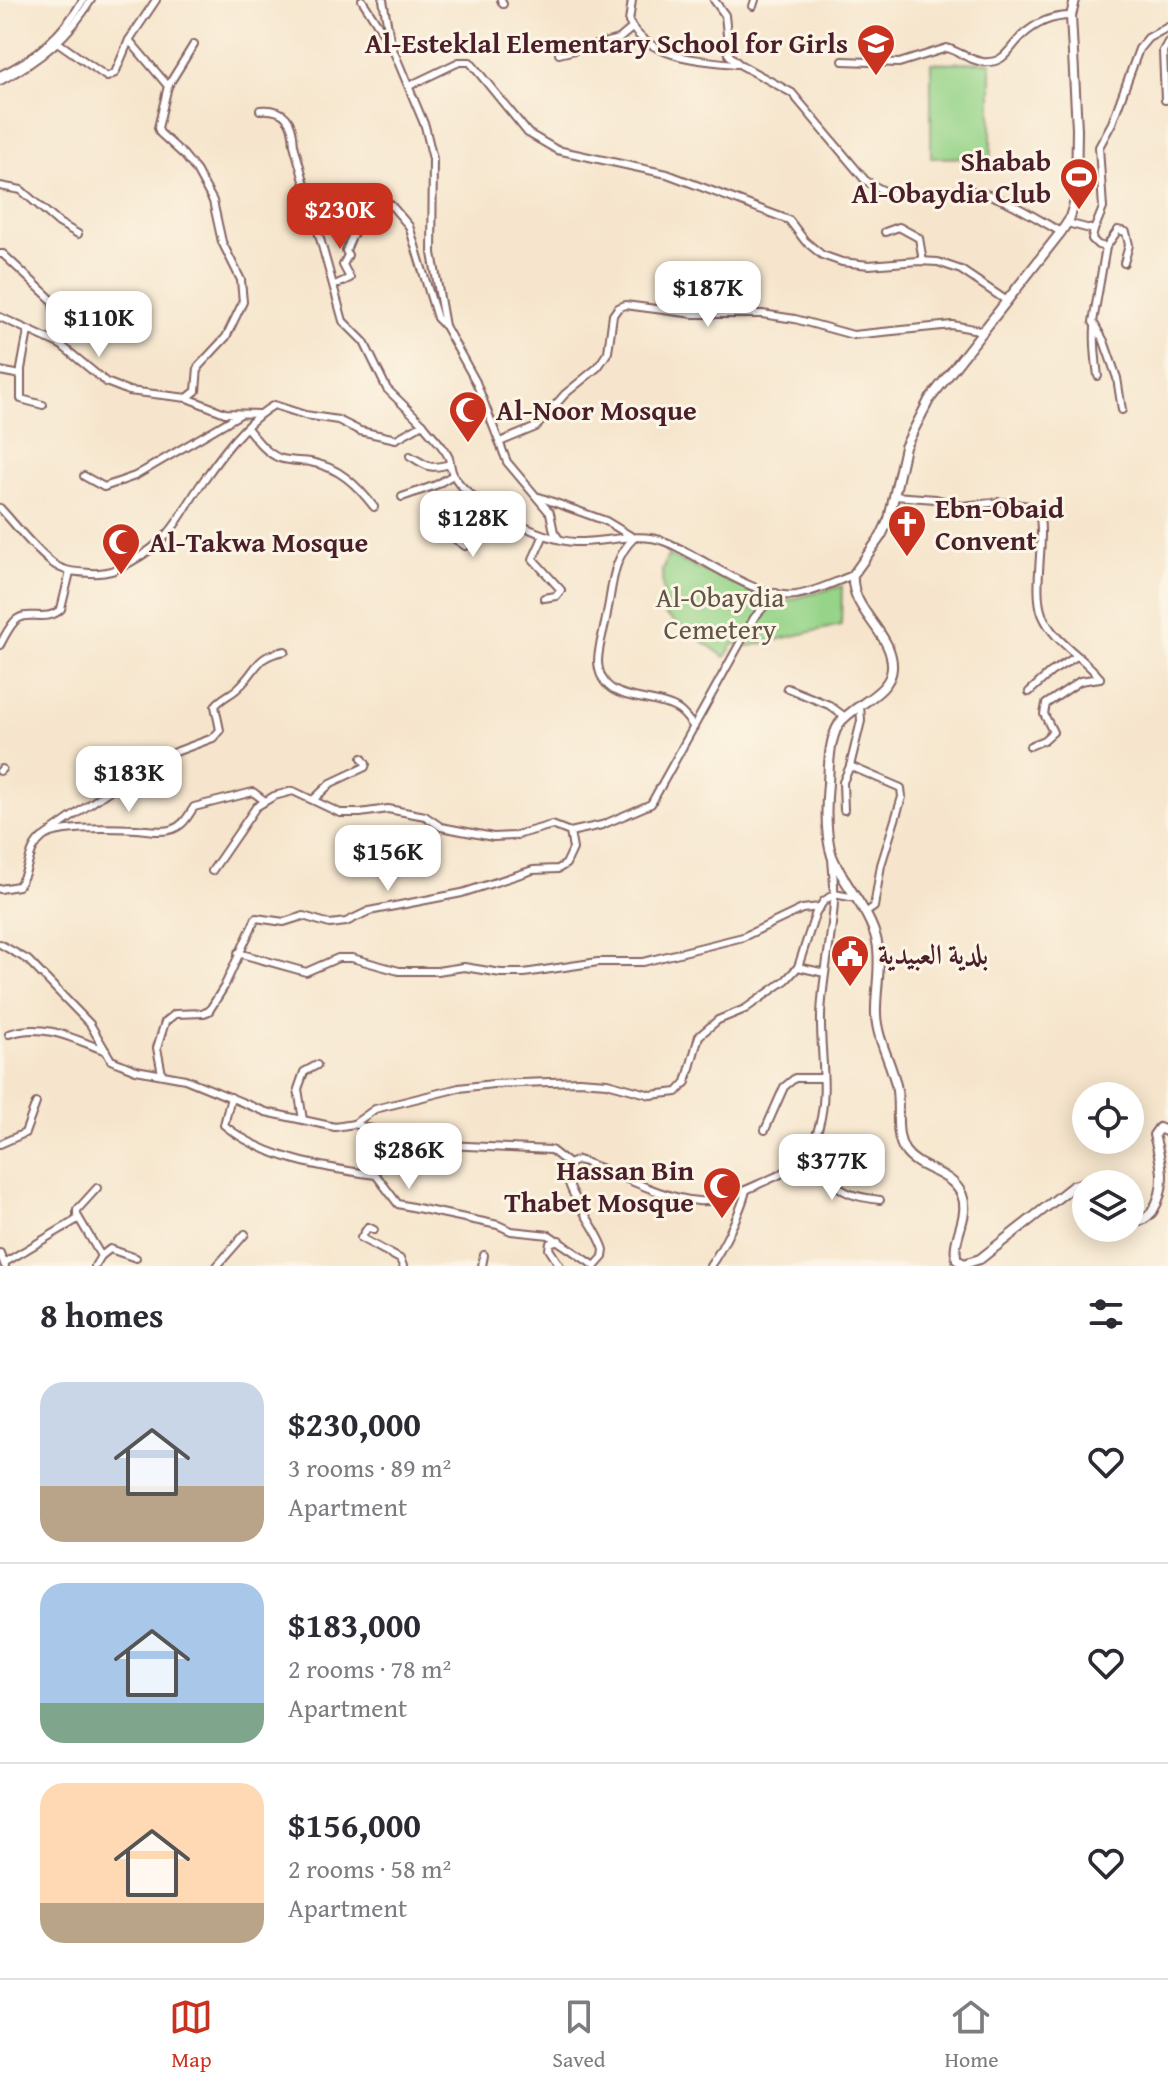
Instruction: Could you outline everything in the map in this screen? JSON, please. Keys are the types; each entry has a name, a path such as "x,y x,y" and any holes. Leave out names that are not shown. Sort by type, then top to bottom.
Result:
{"main road":[{"path":"1072,1187 980,1259 964,1264 957,1260 956,1247 963,1221 962,1195 955,1184 938,1170 914,1159 901,1141 897,1086 876,1019 877,941 832,855 828,833 828,784 834,734 845,717 878,691 891,675 891,657 855,592 853,575 881,536 905,447 915,423 929,400 1061,232 1076,198 1077,129 1071,16 1075,0"},
{"path":"1144,1218 1152,1212 1167,1189 1168,1174 1154,1135 1159,1128 1168,1132"}],"street":[{"path":"71,0 83,6"},
{"path":"0,81 36,60 91,0"},
{"path":"56,40 107,77 115,73 129,40 156,0"},
{"path":"362,0 391,45 425,126 433,159 432,253 445,326"},
{"path":"383,0 391,45"},
{"path":"632,0 629,19 632,28 652,45 670,53 716,63 739,64"},
{"path":"714,0 725,15 729,55 739,64 792,93 865,180 880,191 900,197 945,191 982,193 1061,232"},
{"path":"843,61 899,63 947,48 971,60 988,63 1005,58 1020,37 1039,24 1055,17 1071,16"},
{"path":"1106,247 1092,239 1103,208 1099,147 1112,123 1139,49 1148,38 1168,27"},
{"path":"559,54 619,39 632,28"},
{"path":"0,75 56,40"},
{"path":"129,40 168,86"},
{"path":"1165,100 1163,51 1168,42"},
{"path":"187,398 196,391 198,367 226,337 243,302 241,280 222,242 213,201 184,155 160,133 158,123 168,86 194,44"},
{"path":"409,86 459,62 470,62 528,133 557,150 667,174 789,220 805,241 822,255 842,262 869,265 938,262 961,270 1007,301"},
{"path":"260,110 274,109 288,118 293,127 294,145 343,321 364,342 387,389 423,424 446,454 453,475 494,511 561,540 634,538 664,541 754,587 776,593 798,595 853,575"},
{"path":"0,186 21,190 59,223 78,234"},
{"path":"335,285 350,278 343,265 350,239 359,223 381,199 391,205 409,226 437,318 445,326 476,382 507,462 550,513 554,532 561,540"},
{"path":"1067,223 1094,230"},
{"path":"885,232 899,227 910,231 919,238 923,261"},
{"path":"1098,376 1093,314 1106,247 1118,230 1126,232 1129,245 1124,263"},
{"path":"0,254 25,272 52,300 61,345"},
{"path":"500,442 536,427 565,394 598,367 608,352 613,315 625,305 694,314 762,314 795,319 853,335 952,325 984,331"},
{"path":"0,317 61,345 106,382 129,391 187,398 239,415 259,414"},
{"path":"1095,328 1104,341 1117,378 1122,410"},
{"path":"28,331 21,375 21,399 43,405"},
{"path":"0,371 21,375"},
{"path":"0,508 50,562 70,572 113,572 159,545 185,513 202,482 259,414 274,405 305,415 338,420 360,431 396,439 423,424"},
{"path":"84,476 104,487 135,476 239,415"},
{"path":"247,428 279,458 315,463 337,471 360,488 374,507"},
{"path":"410,456 434,469 450,464"},
{"path":"402,497 436,485 453,475"},
{"path":"536,496 606,521 634,538"},
{"path":"894,496 936,499 962,506 1000,502 1038,510 1043,615 1062,642 1100,678 1080,681 1046,704 1044,714 1053,732 1030,746"},
{"path":"438,527 465,546 494,511"},
{"path":"544,535 533,559 561,590 556,596 544,598"},
{"path":"634,538 616,565 611,585 598,663 603,679 621,696 681,710 694,727"},
{"path":"0,645 15,620 27,615 45,617 61,609 70,572"},
{"path":"212,871 256,807 274,796 293,791 340,813 388,809 425,816 441,827 493,837 513,836 552,825 570,832 602,825 651,804 754,618 776,593"},
{"path":"0,889 18,886 23,880 32,847 46,835 143,767 213,738 220,730 215,706 239,688 259,661 270,654 285,651"},
{"path":"1029,692 1051,672 1077,656"},
{"path":"787,688 829,705 845,717"},
{"path":"844,810 843,782 861,721 860,704"},
{"path":"314,799 331,783 365,767 362,758"},
{"path":"850,766 901,788 902,797 884,852 874,907 865,913"},
{"path":"46,835 119,828 162,831 174,829 184,822 194,807 228,800 243,792 253,792 265,801"},
{"path":"162,1074 157,1048 165,1022 175,1014 209,1011 256,918 284,922 303,916 330,924 346,922 369,911 462,893 533,870 558,869 566,864 573,849 570,832"},
{"path":"231,1097 224,1125 246,1139 303,1163 376,1175 398,1204 498,1225 511,1231 549,1235 595,1266 604,1250 568,1183 566,1170 569,1164 578,1160 619,1178 700,1201 746,1190 794,1167 808,1153 820,1125 823,1105 821,1015 834,894 832,855"},
{"path":"834,894 855,898"},
{"path":"354,1124 375,1109 459,1088 493,1084 579,1081 607,1083 651,1095 677,1092 686,1082 699,1036 718,1020 745,1009 786,980 798,967 802,949 820,907 834,894"},
{"path":"238,953 306,972 338,958 352,958 399,971 464,967 524,973 598,962 643,962 743,937 802,909 820,907"},
{"path":"0,944 28,960 90,1024 111,1060 136,1070 185,1079 266,1112 335,1127 354,1124 426,1144 551,1150 569,1164"},
{"path":"798,967 825,973"},
{"path":"9,1034 32,1028 54,1032 106,1051"},
{"path":"303,1120 298,1089 304,1072 317,1065"},
{"path":"765,1130 784,1087 795,1078 822,1078"},
{"path":"0,1144 25,1133 36,1103"},
{"path":"808,1153 825,1161 828,1174 844,1193 880,1200"},
{"path":"97,1188 77,1210 78,1219 101,1256"},
{"path":"710,1266 719,1255 746,1190"},
{"path":"0,1253 4,1264 78,1219"},
{"path":"374,1230 368,1227 361,1238 400,1259 403,1266"},
{"path":"217,1266 245,1234"},
{"path":"559,1240 550,1243 549,1249 560,1266"},
{"path":"95,1266 110,1249 136,1258"},
{"path":"482,1266 484,1255"},
{"path":"601,1260 607,1266"}],"green space":[{"path":"991,62 991,157 931,158 931,63"},
{"name":"Al-Obaydia Cemetery","path":"668,555 763,597 789,600 842,586 841,625 750,646 733,644 725,657 664,614 662,571"}],"place":[{"name":"Al-Esteklal Elementary School for Girls","path":"876,77"},
{"name":"Shabab Al-Obaydia Club","path":"1079,211"},
{"name":"Al-Noor Mosque","path":"468,444"},
{"name":"Ebn-Obaid Convent","path":"907,558"},
{"name":"Al-Takwa Mosque","path":"121,576"},
{"name":"بلدية العبيدية","path":"850,988"},
{"name":"Hassan Bin Thabet Mosque","path":"722,1220"}]}
